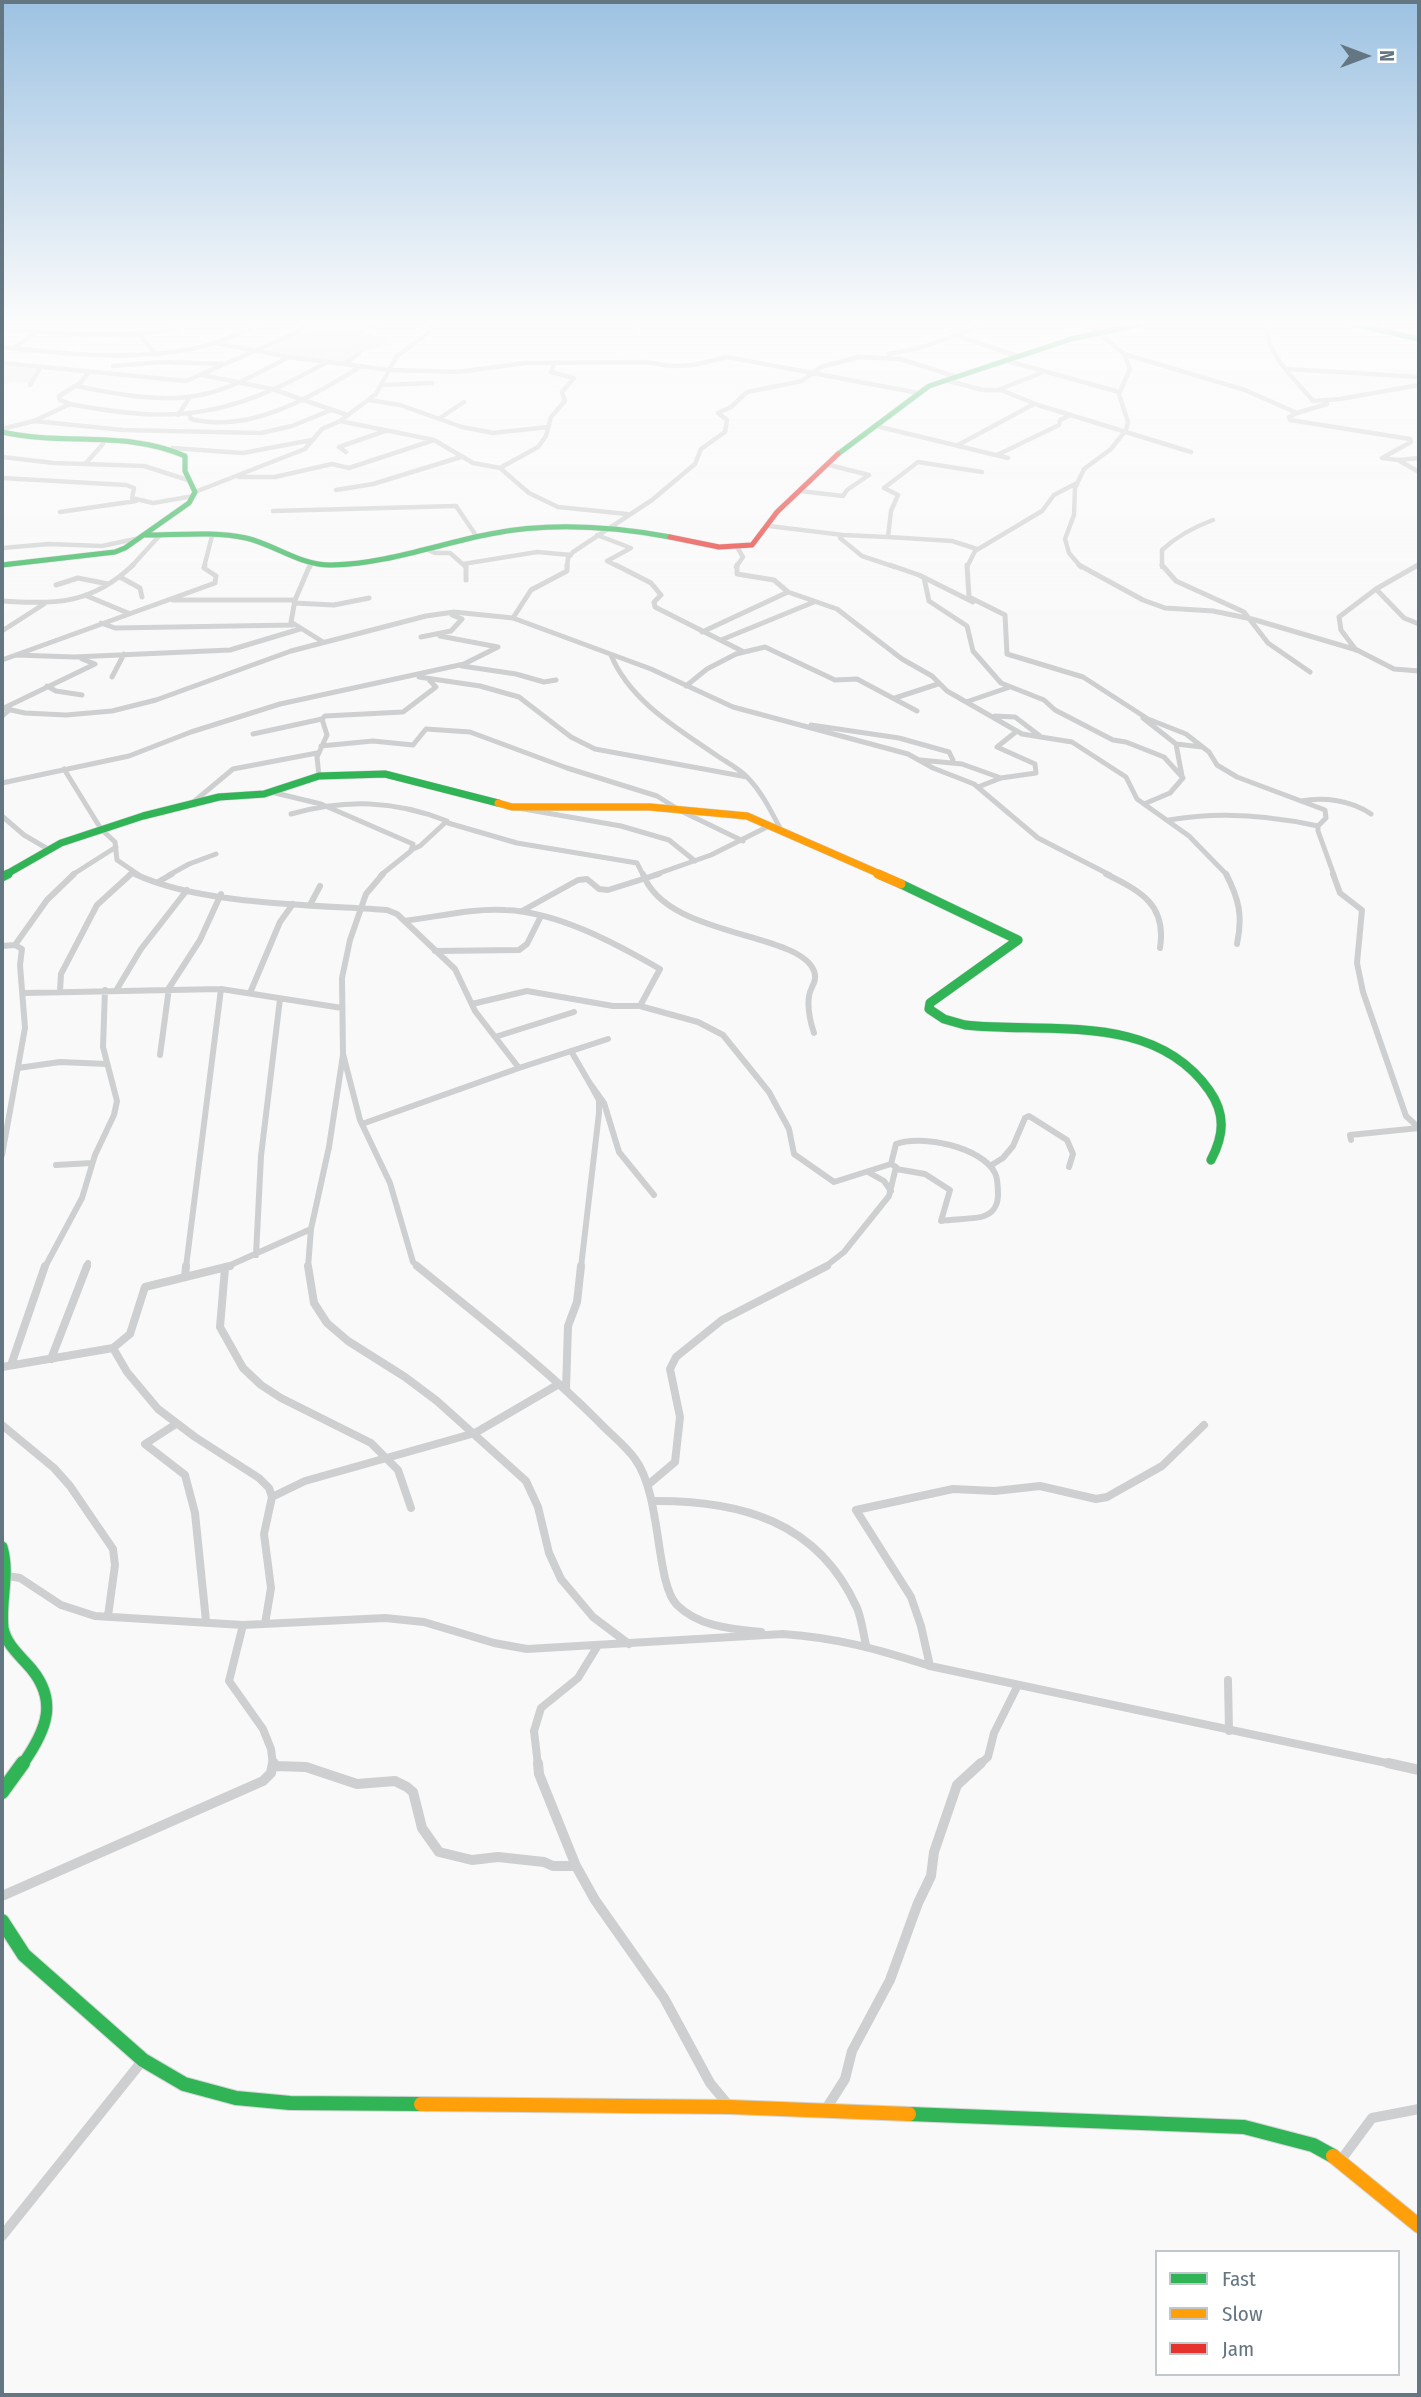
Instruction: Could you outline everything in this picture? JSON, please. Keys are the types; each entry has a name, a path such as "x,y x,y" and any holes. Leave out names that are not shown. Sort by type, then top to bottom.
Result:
{"main road":[{"path":"2,565 104,555 125,548 190,503 194,494 185,471 186,456 172,448 136,443 60,443 19,436"},
{"path":"143,536 245,538 267,544 289,558 311,564 359,564 477,537 545,526 614,526 693,543 737,547 752,545 777,512 830,465 839,453 862,436"},
{"path":"2,877 48,849 101,829 219,797 271,792 319,776 385,774 438,790 515,807 678,808 741,815 826,849 1016,937 1016,944 930,1003 929,1009 934,1016 1004,1030 1116,1032 1145,1041 1167,1052 1213,1090 1219,1108 1222,1137 1211,1160"},
{"path":"2,1546 8,1576 3,1626 8,1641 44,1688 47,1718 38,1746 2,1792"},
{"path":"2,1922 24,1955 143,2060 184,2084 236,2098 290,2103 730,2107 1244,2127 1313,2145 1340,2161 1419,2226"}],"street":[{"path":"60,512 136,501 159,502 194,494 296,454 316,436"},
{"path":"346,452 339,447 372,436"},
{"path":"412,436 434,440 450,447 461,457 484,467 500,468 538,447 544,436"},
{"path":"513,618 531,590 565,573 571,555 627,514 647,504 693,466 701,449 720,436"},
{"path":"919,436 1008,458"},
{"path":"958,445 975,436"},
{"path":"997,455 1037,436"},
{"path":"1121,436 1111,449 1084,469 1077,483 1074,516 1065,539 1069,552 1079,566 1143,600 1165,608 1213,611 1252,619 1357,650 1394,669 1419,671"},
{"path":"1143,436 1191,452"},
{"path":"1396,436 1410,439 1411,442 1382,458 1419,458"},
{"path":"172,448 243,453 313,440"},
{"path":"231,478 275,477 312,471 330,464 349,468 434,440"},
{"path":"76,471 103,444"},
{"path":"2,457 151,466 166,469 188,480"},
{"path":"336,490 385,481 461,457"},
{"path":"1398,460 1419,472"},
{"path":"888,537 890,516 898,495 884,488 918,462 982,472"},
{"path":"800,491 843,496 846,490 869,475 830,465"},
{"path":"500,468 530,493 558,507 627,514"},
{"path":"2,478 126,485 134,488 132,498 136,501"},
{"path":"978,603 969,597 967,572 970,557 977,549 1042,511 1054,495 1077,483"},
{"path":"273,511 456,506 477,537"},
{"path":"1213,520 1196,526 1170,542 1162,550 1163,567 1177,581 1236,607 1252,619 1268,643 1310,673"},
{"path":"769,526 823,532 840,537 952,541 977,549"},
{"path":"2,601 45,604 87,596 120,577 144,557 160,535"},
{"path":"597,535 631,548 607,561 651,583 661,595 654,602 655,607 742,651"},
{"path":"2,548 49,544 102,546 143,536"},
{"path":"2,660 217,582 216,576 204,568 212,536"},
{"path":"840,537 862,556 924,578 958,596 993,607 1005,615 1007,654 1083,677 1140,715 1178,729 1209,751 1217,765 1237,777 1325,810 1326,818 1318,826 1318,831 1340,893 1362,910 1357,963 1363,992 1406,1116 1419,1128"},
{"path":"737,547 743,557 735,568 737,574 774,580 788,592 827,604 966,702 1017,731 1065,740 1080,746 1126,777 1137,799 1169,820 1225,872 1233,887 1241,922 1237,944"},
{"path":"426,549 435,553 450,553 467,567 466,580"},
{"path":"463,564 537,552 571,555"},
{"path":"293,625 294,602 311,564"},
{"path":"1357,650 1341,630 1339,617 1376,589 1419,565"},
{"path":"120,577 140,588 142,597"},
{"path":"924,578 929,601 963,622 972,638 973,651 994,677 1010,687 1044,700 1055,710 1101,734 1164,757 1183,778"},
{"path":"56,585 74,579 109,584"},
{"path":"1376,589 1404,618 1419,624"},
{"path":"702,632 788,592"},
{"path":"87,596 128,613"},
{"path":"173,600 334,605 369,598"},
{"path":"722,640 814,601"},
{"path":"2,631 45,604"},
{"path":"421,637 451,631 462,619 438,614"},
{"path":"5,708 66,715 112,711 156,699 291,651 438,614 487,614 513,618 554,634 577,639 733,707 891,748 978,787 1038,838 1143,893 1158,913 1162,938 1160,948"},
{"path":"101,623 115,628 293,625 316,635 323,642"},
{"path":"16,655 74,657 230,650 300,629"},
{"path":"2,783 129,756 191,732 270,707 458,665 498,647 435,635"},
{"path":"686,686 707,669 742,651 765,647 835,680 857,679 917,711"},
{"path":"112,677 124,654"},
{"path":"611,655 614,667 622,678 647,702 747,777 768,805 782,832"},
{"path":"2,716 5,708 94,664 74,657"},
{"path":"458,665 547,682 556,680"},
{"path":"412,677 480,686 519,697 585,746 747,777"},
{"path":"253,734 333,715 394,713 410,709 436,684 412,677"},
{"path":"895,698 938,684"},
{"path":"47,686 56,691 82,695"},
{"path":"966,702 1010,687"},
{"path":"994,716 1012,714 1030,724 1040,736"},
{"path":"1140,715 1176,744 1203,747"},
{"path":"319,776 317,753 327,736 322,719"},
{"path":"789,723 849,729 926,744 949,752 953,760"},
{"path":"321,746 364,741 414,746 426,729 461,730 657,796 743,841"},
{"path":"978,787 1001,778 1036,773 1035,764 997,747 1017,731"},
{"path":"1176,744 1183,778"},
{"path":"191,804 233,769 317,753"},
{"path":"920,760 953,760 981,768 1001,778"},
{"path":"64,769 101,829 115,842 118,862 133,872 187,890 293,904 387,910 404,921 454,969 472,1004 519,1068"},
{"path":"1144,804 1170,793 1183,778"},
{"path":"271,792 321,804 409,841 412,844 411,851"},
{"path":"1300,802 1311,799 1340,803 1365,809 1371,814"},
{"path":"291,814 321,804 360,801 385,803 442,818 448,823 517,843 637,863 648,886 687,914 725,932 784,949 809,962 817,978 809,994 809,1017 814,1032"},
{"path":"515,807 621,826 669,840 695,861"},
{"path":"1169,820 1203,815 1246,814 1293,819 1318,826"},
{"path":"2,816 24,835 48,849"},
{"path":"448,823 377,879 366,894 350,940 342,978 343,1054 329,1147 310,1230 307,1275 309,1288 320,1313 342,1336 402,1375 475,1433 526,1481 537,1497 549,1554 564,1582 588,1612 614,1636 630,1644"},
{"path":"522,911 578,880 587,879 602,890 645,878 743,841 769,826"},
{"path":"15,945 41,906 73,872 116,847"},
{"path":"158,882 189,864 216,854"},
{"path":"60,990 61,974 97,905 133,872"},
{"path":"310,905 320,886"},
{"path":"117,989 141,949 187,890"},
{"path":"160,1055 169,988 200,940 221,894"},
{"path":"250,993 280,922 293,904"},
{"path":"404,921 496,909 541,916 660,969 640,1006"},
{"path":"435,951 519,950 527,944 541,916"},
{"path":"2,946 15,945 22,948 20,965 25,1028 2,1155"},
{"path":"24,993 106,989 221,989 342,1008"},
{"path":"12,1365 48,1258 82,1198 92,1163 114,1115 117,1101 103,1048 106,989"},
{"path":"186,1277 221,989"},
{"path":"472,1004 527,991 613,1006 640,1006 698,1022 723,1035 769,1092 789,1129 794,1154 834,1182 893,1166 926,1173 950,1190 941,1221 963,1217 980,1219 993,1212 999,1200 996,1172 990,1166 945,1144 916,1138 904,1139 896,1144 893,1166 891,1191 866,1228 824,1268 722,1320 676,1356 670,1369 680,1417 675,1462 649,1484"},
{"path":"256,1255 261,1156 280,999"},
{"path":"495,1037 574,1012"},
{"path":"362,1124 608,1039"},
{"path":"562,1386 568,1326 579,1292 599,1113 599,1100 571,1051"},
{"path":"343,1054 362,1124 390,1183 405,1241 417,1267 562,1386 635,1459 649,1484 667,1581 675,1604 697,1620 729,1629 822,1637 866,1645 930,1666 1419,1770"},
{"path":"18,1068 60,1062 107,1064"},
{"path":"589,1082 604,1103 619,1152 654,1195"},
{"path":"990,1166 1002,1161 1012,1148 1025,1118 1029,1116 1067,1140 1073,1154 1069,1167"},
{"path":"1351,1140 1350,1135 1419,1128"},
{"path":"56,1165 92,1163"},
{"path":"868,1172 884,1181 891,1191"},
{"path":"2,1367 113,1348 130,1334 145,1287 225,1268 310,1230"},
{"path":"51,1359 88,1263"},
{"path":"225,1268 220,1328 233,1355 261,1387 330,1418 360,1435 390,1459 396,1467 411,1508"},
{"path":"113,1348 126,1375 156,1409 259,1478 269,1488 272,1497 264,1534 271,1588 265,1624"},
{"path":"272,1497 305,1480 390,1459 475,1433 562,1386"},
{"path":"176,1424 145,1444 185,1475 195,1514 206,1621"},
{"path":"2,1425 54,1468 70,1486 113,1549 115,1565 108,1616"},
{"path":"930,1666 922,1624 906,1588 880,1552 856,1510 953,1489 995,1491 1040,1486 1096,1499 1107,1497 1162,1466 1204,1425"},
{"path":"652,1501 700,1500 739,1507 752,1511 806,1540 846,1587 859,1611 866,1645"},
{"path":"8,1576 20,1578 61,1605 78,1612 243,1625 385,1618 424,1622 494,1643 527,1649 783,1634"},
{"path":"2,1896 263,1781 272,1773 274,1763 265,1733 251,1709 232,1690 229,1681 243,1625"},
{"path":"597,1647 578,1678 541,1708 534,1731 539,1774 576,1867 595,1900 664,1998 710,2082 730,2107"},
{"path":"1228,1680 1229,1731"},
{"path":"823,2112 845,2079 852,2050 890,1980 918,1903 932,1876 937,1841 957,1785 988,1757 994,1733 1018,1685"},
{"path":"274,1763 275,1766 306,1767 357,1784 395,1781 407,1787 413,1792 422,1828 439,1852 472,1860 498,1857 576,1867"},
{"path":"2,2236 143,2060"},
{"path":"1340,2161 1372,2118 1419,2109"}],"traffic: fast":[{"path":"2,565 115,552 125,548 189,503 195,492 185,471 185,456 166,447 121,441 48,440 19,436"},
{"path":"838,454 862,436"},
{"path":"145,535 235,536 257,541 309,562 332,565 372,561 490,534 535,527 603,527 670,537"},
{"path":"2,877 61,843 143,816 219,797 264,794 319,776 385,774 498,803"},
{"path":"901,884 1018,940 930,1003 929,1009 944,1019 965,1025 1115,1033 1133,1037 1170,1055 1203,1082 1215,1099 1222,1117 1222,1136 1211,1160"},
{"path":"2,1547 6,1567 4,1632 13,1648 42,1684 47,1700 43,1732 2,1792"},
{"path":"2,1921 24,1955 143,2060 184,2084 236,2098 290,2103 421,2104"},
{"path":"909,2114 1244,2127 1313,2145 1333,2156"}],"traffic: slow":[{"path":"498,803 512,807 650,807 747,816 901,884"},
{"path":"421,2104 730,2107 909,2114"},
{"path":"1333,2156 1419,2226"}],"traffic: jam":[{"path":"670,537 719,547 752,545 777,512 838,454"}]}
